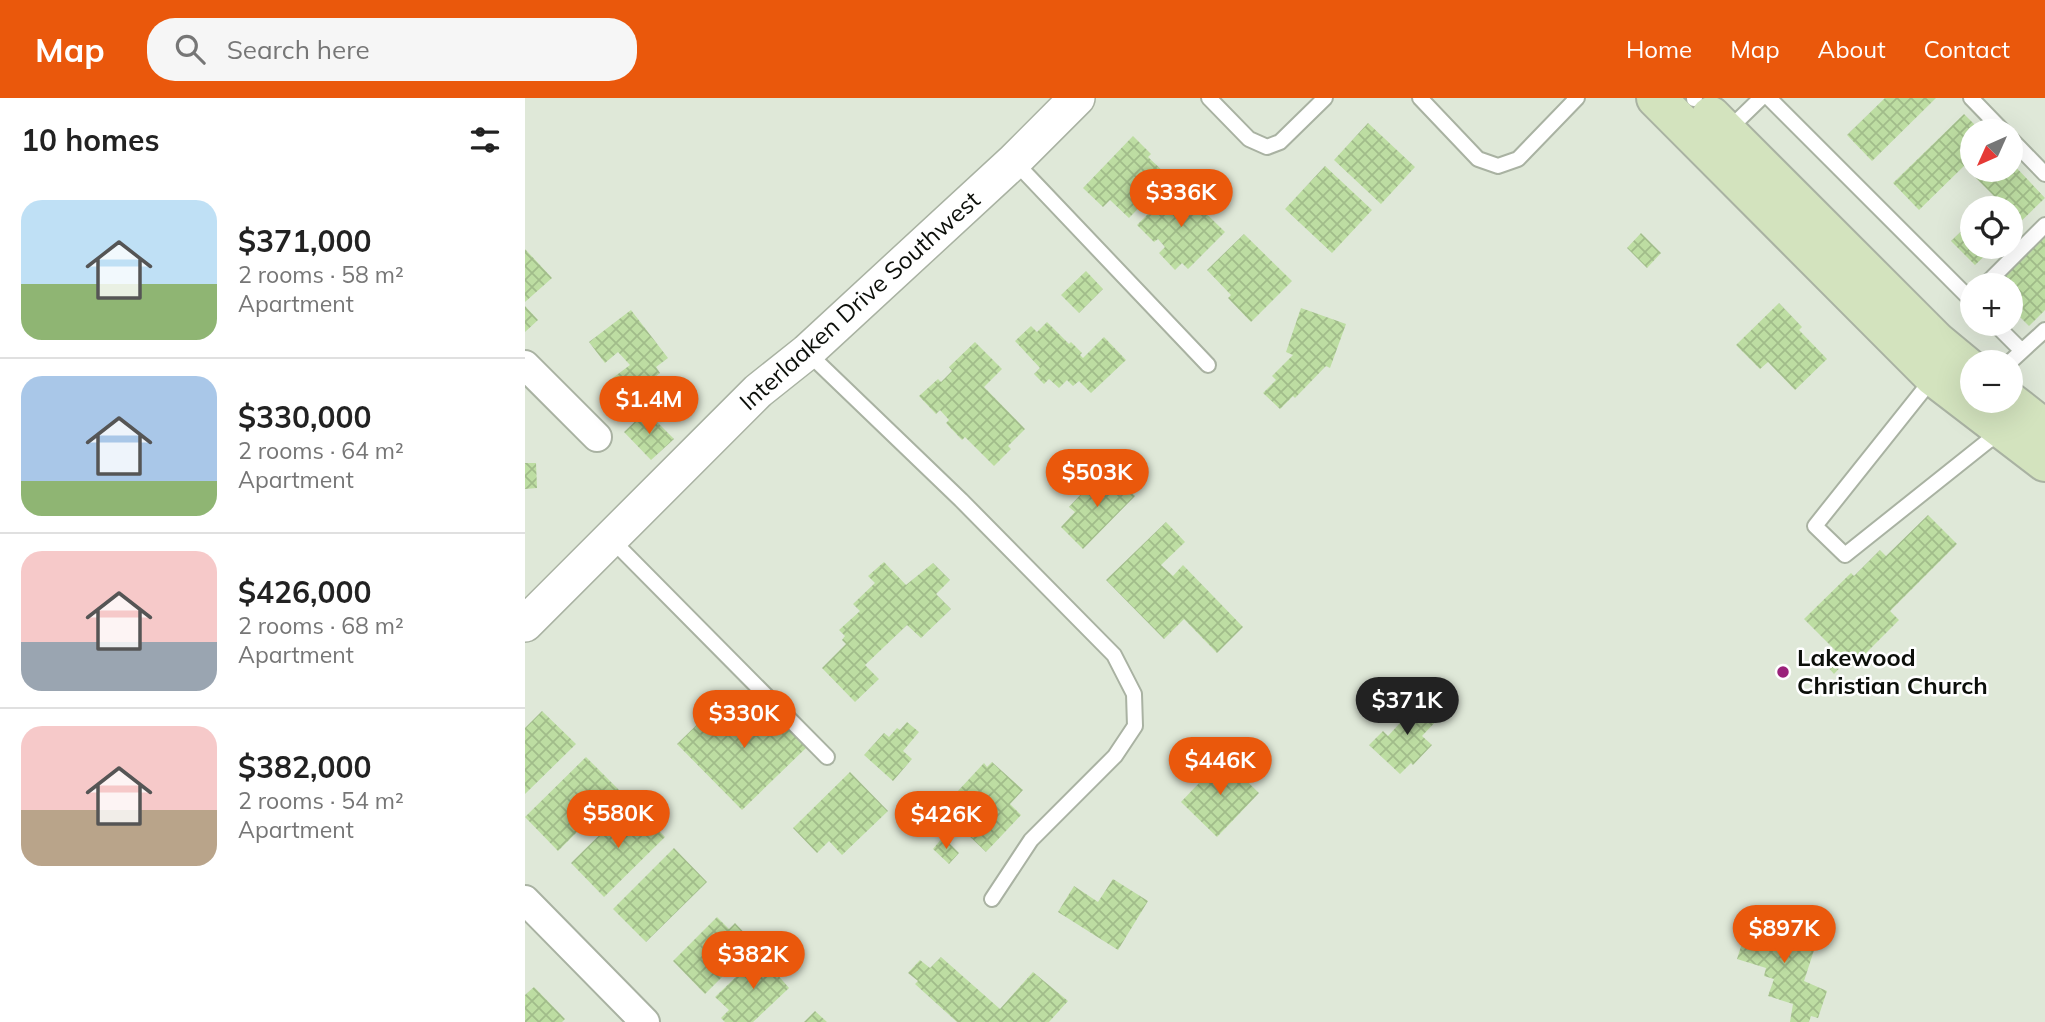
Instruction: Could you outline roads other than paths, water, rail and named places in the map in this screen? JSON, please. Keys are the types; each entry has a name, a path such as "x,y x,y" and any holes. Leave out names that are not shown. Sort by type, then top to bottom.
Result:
{"main road":[{"path":"1656,98 1934,377 2006,416 2045,429"},
{"path":"1694,98 1937,342 1960,361"},
{"path":"2006,416 2045,462"}],"street":[{"name":"Interlaaken Drive Southwest","path":"525,624 758,391 807,352 1014,161 1077,98"},
{"path":"525,365 597,437"},
{"path":"525,900 645,1022"}],"lane":[{"path":"1209,98 1249,139 1267,147 1280,142 1325,98"},
{"path":"1420,98 1478,159 1498,166 1518,159 1577,98"},
{"path":"1726,132 1761,98"},
{"path":"1769,98 1960,287"},
{"path":"1971,98 1991,119"},
{"path":"2023,151 2045,174"},
{"path":"1014,161 1208,365"},
{"path":"1997,273 2045,225"},
{"path":"2023,350 2045,330"},
{"path":"2007,336 2021,350"},
{"path":"807,352 961,500 1114,655 1133,694 1135,726 1115,756 1031,840 992,899"},
{"path":"1934,377 1815,526 1845,555 1988,441 2006,416"},
{"path":"610,538 827,757"}],"place":[{"name":"Lakewood Christian Church","path":"1783,672"}]}
